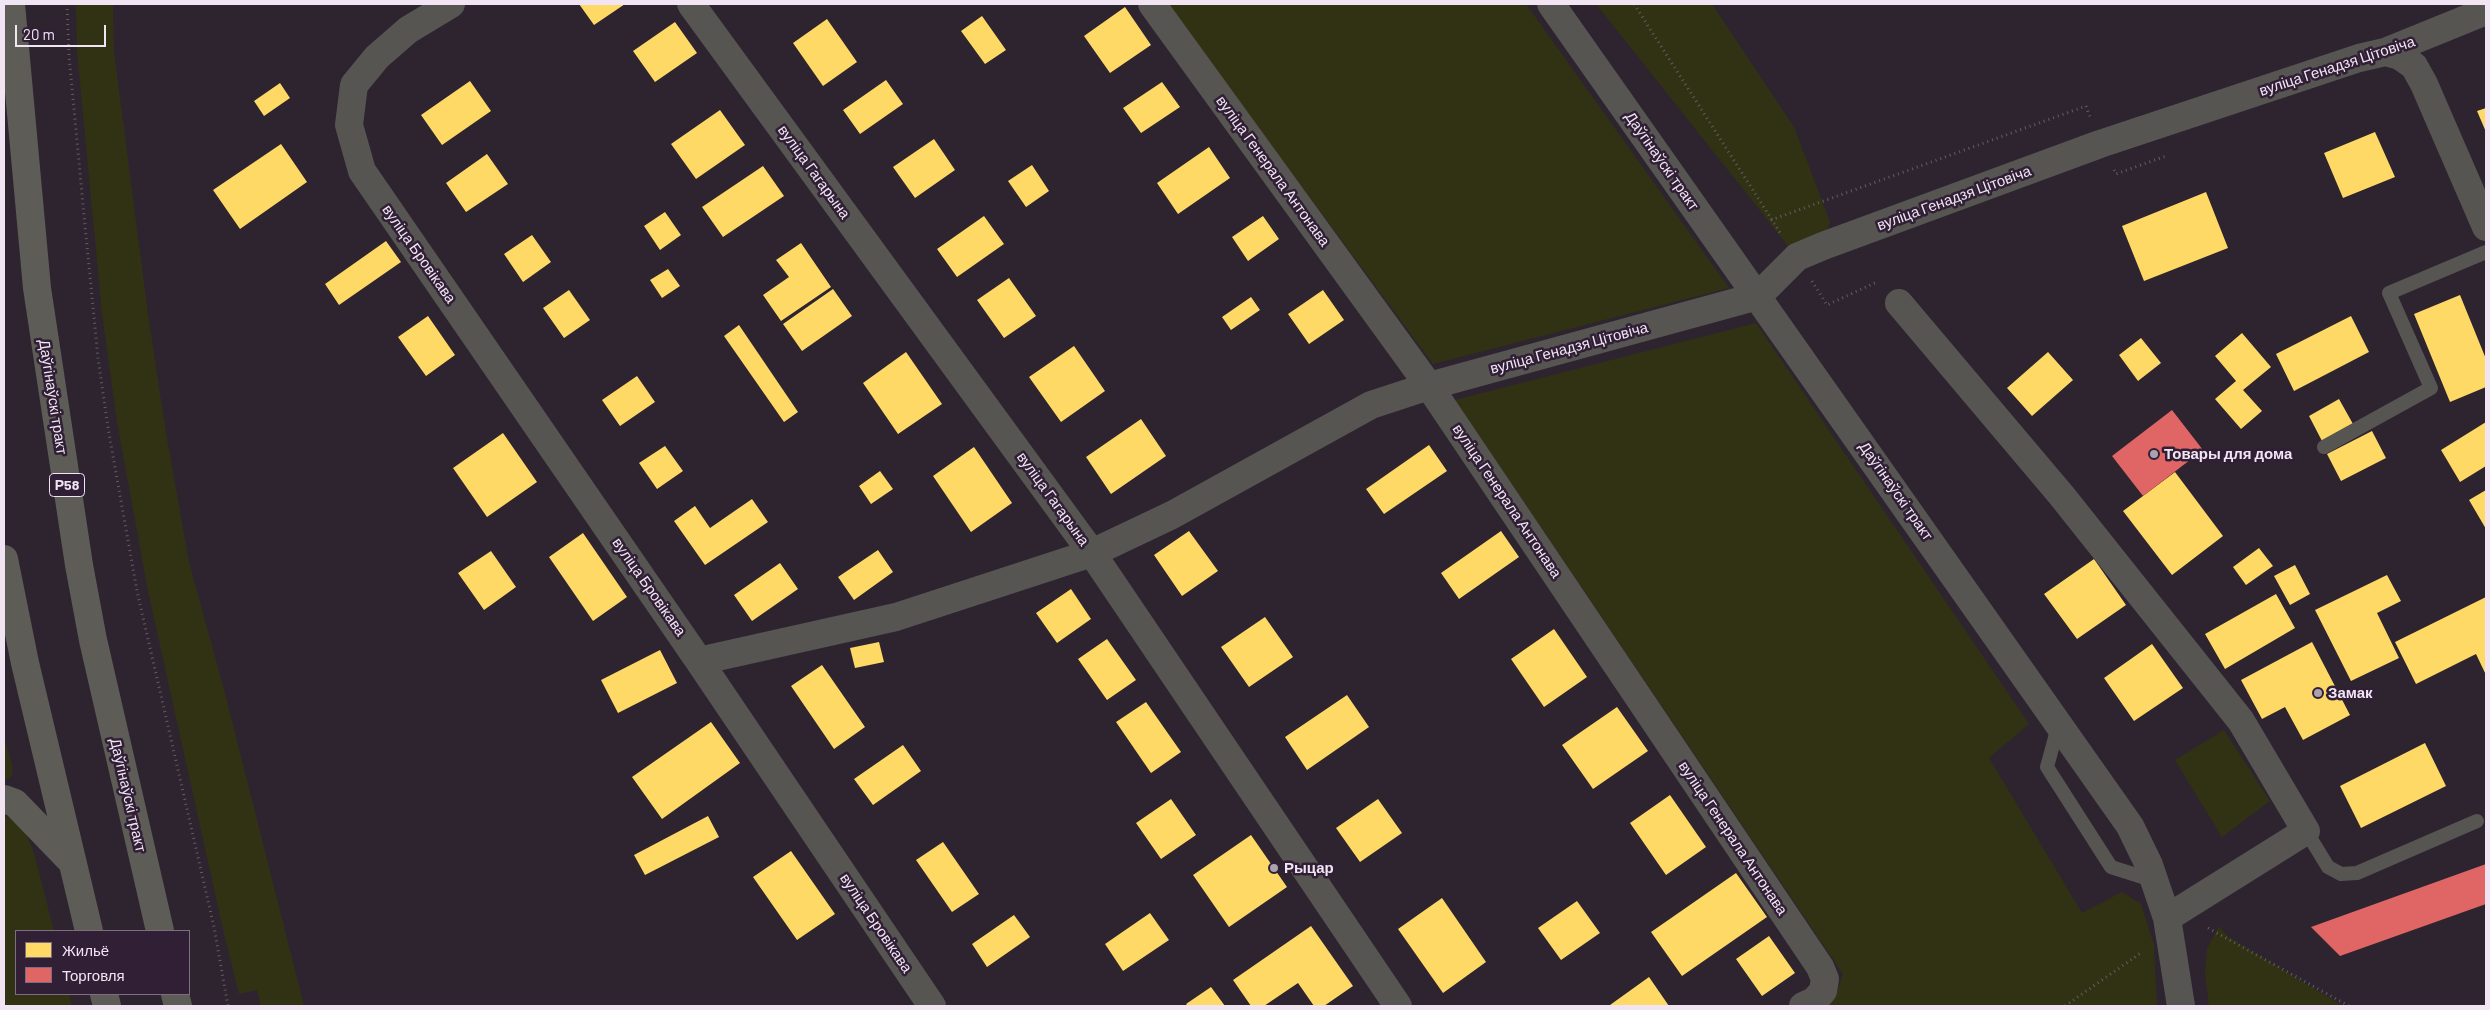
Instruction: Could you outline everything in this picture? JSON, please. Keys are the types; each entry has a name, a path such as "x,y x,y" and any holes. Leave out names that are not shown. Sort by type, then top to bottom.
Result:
{"main road":[{"name":"Даўгінаўскі тракт","path":"12,4 37,288 79,565 102,678 160,930"},
{"path":"4,559 25,663 89,930"},
{"path":"4,799 15,803 72,862"}],"street":[{"name":"вуліца Бровікава","path":"451,4 408,30 376,57 354,85 349,125 362,171 699,661 932,1006"},
{"name":"вуліца Гагарына","path":"691,4 1092,553 1398,1006"},
{"name":"вуліца Генерала Антонава","path":"1152,4 1430,386 1820,967 1825,979 1823,991 1814,1001 1803,1006"},
{"name":"Даўгінаўскі тракт","path":"1550,4 2059,722 2130,826 2149,865 2167,918 2178,1000"},
{"name":"вуліца Генадзя Цітовіча","path":"699,661 896,617 1092,553 1172,515 1371,405 1430,386 1758,296 1797,257 2100,144 2359,58 2385,52 2486,11"},
{"path":"2385,52 2400,56 2414,66 2424,84 2486,227"},
{"path":"1899,303 2062,496 2241,721 2306,831 2167,918"}],"lane":[{"path":"2324,447 2431,388 2390,293 2486,252"},
{"path":"2059,722 2047,767 2111,867 2155,881"},
{"path":"2306,831 2328,867 2341,874 2357,873 2477,822"}],"path":[{"path":"67,4 68,56 98,358 108,428 137,591 214,927 228,1006"},
{"path":"1634,4 1827,305 1881,280 1899,303"},
{"path":"2190,904 2207,928 2349,1006"},
{"path":"2065,1006 2148,948"}],"green space":[{"path":"76,4 113,4 114,52 148,314 166,433 189,562 226,697 304,1006 261,1006 257,990 239,994 222,925 148,591 117,422 102,313 77,51"},
{"path":"1167,4 1526,4 1729,288 1433,364"},
{"path":"1596,4 1712,4 1794,127 1830,222 1823,246 1797,257"},
{"path":"1756,323 2029,724 1989,758 2082,913 2122,892 2141,904 2154,945 2157,1006 1824,1006 1834,1000 1843,974 1455,400"},
{"path":"2224,730 2270,801 2222,837 2175,760"},
{"path":"4,738 12,764 12,776 4,781"},
{"path":"4,816 12,819 24,829 34,853 54,930 15,930 15,995 69,995 72,1006 4,1006"},
{"path":"2219,926 2228,937 2343,1006 2209,1006 2205,974 2207,949"}],"building: Жильё":[{"path":"579,4 625,4 594,25"},
{"path":"1125,7 1151,45 1110,73 1084,36"},
{"path":"982,16 1006,50 985,64 961,31"},
{"path":"827,19 857,62 823,86 793,43"},
{"path":"675,22 697,53 655,82 633,51"},
{"path":"886,80 903,104 860,134 843,110"},
{"path":"470,81 491,111 442,145 421,115"},
{"path":"1162,82 1180,107 1141,133 1123,108"},
{"path":"280,83 290,98 264,116 254,101"},
{"path":"2486,108 2486,132 2477,111"},
{"path":"720,110 745,145 696,179 671,144"},
{"path":"2375,132 2395,177 2343,198 2324,153"},
{"path":"934,139 955,170 915,198 893,167"},
{"path":"281,144 307,182 240,229 213,190"},
{"path":"1209,147 1230,178 1178,214 1157,183"},
{"path":"487,154 508,184 466,212 446,183"},
{"path":"1032,165 1049,191 1026,207 1008,181"},
{"path":"763,166 784,196 723,237 702,207"},
{"path":"2206,192 2228,248 2144,281 2122,226"},
{"path":"665,212 681,235 660,250 644,226"},
{"path":"984,216 1004,244 957,277 937,249"},
{"path":"1263,216 1279,239 1248,261 1232,237"},
{"path":"532,235 551,262 523,282 504,254"},
{"path":"386,241 401,262 339,305 325,284"},
{"path":"801,243 831,287 781,321 763,295 789,277 776,260"},
{"path":"668,269 680,286 662,298 650,280"},
{"path":"1009,278 1036,316 1004,338 977,300"},
{"path":"833,289 852,316 802,351 783,324"},
{"path":"569,290 590,320 564,338 543,308"},
{"path":"1323,290 1344,320 1309,344 1288,314"},
{"path":"2460,295 2486,359 2486,387 2450,402 2414,314"},
{"path":"1251,297 1260,310 1231,330 1222,317"},
{"path":"428,316 455,355 426,376 398,337"},
{"path":"2351,316 2369,352 2294,391 2276,354"},
{"path":"739,325 798,412 784,422 724,336"},
{"path":"2242,333 2271,367 2243,390 2262,411 2241,429 2215,399 2236,381 2215,356"},
{"path":"2141,338 2161,363 2138,381 2119,355"},
{"path":"1074,346 1105,391 1061,422 1029,377"},
{"path":"906,352 942,404 898,434 863,383"},
{"path":"2048,352 2073,380 2032,416 2007,388"},
{"path":"637,376 655,402 620,426 602,400"},
{"path":"2339,399 2353,424 2322,441 2309,416"},
{"path":"1141,419 1166,456 1111,494 1086,457"},
{"path":"2486,422 2486,466 2460,482 2441,450"},
{"path":"2372,431 2386,458 2341,481 2327,454"},
{"path":"503,433 537,482 487,517 453,468"},
{"path":"1429,445 1447,471 1384,514 1366,489"},
{"path":"665,446 683,471 657,489 639,463"},
{"path":"974,447 1012,503 971,532 933,476"},
{"path":"880,471 893,489 871,504 859,486"},
{"path":"2175,472 2223,536 2172,575 2123,511"},
{"path":"2486,490 2486,529 2469,500"},
{"path":"752,499 768,522 705,565 674,521 695,506 710,528"},
{"path":"1189,531 1218,571 1182,596 1154,555"},
{"path":"1501,531 1519,557 1459,599 1441,573"},
{"path":"583,533 627,597 593,621 549,557"},
{"path":"2259,548 2273,566 2246,585 2233,567"},
{"path":"878,550 893,572 854,600 838,577"},
{"path":"491,551 516,587 484,610 458,573"},
{"path":"2094,559 2126,605 2077,639 2044,594"},
{"path":"780,563 798,589 752,621 734,595"},
{"path":"2295,565 2310,594 2290,605 2274,576"},
{"path":"2387,575 2401,601 2377,613 2399,658 2351,681 2315,610"},
{"path":"1071,589 1091,619 1057,643 1036,613"},
{"path":"2276,594 2295,628 2225,669 2205,634"},
{"path":"2486,597 2486,675 2476,654 2416,684 2395,642"},
{"path":"1265,617 1293,657 1249,687 1221,647"},
{"path":"1554,629 1587,677 1544,707 1511,659"},
{"path":"1107,639 1136,680 1107,700 1078,659"},
{"path":"879,642 884,662 855,668 850,648"},
{"path":"2312,642 2350,715 2303,740 2285,707 2262,719 2241,680"},
{"path":"2152,644 2183,688 2134,721 2104,678"},
{"path":"660,650 677,683 618,713 601,680"},
{"path":"822,665 865,727 834,749 791,686"},
{"path":"1347,695 1369,727 1307,770 1285,737"},
{"path":"1146,702 1181,752 1151,773 1116,722"},
{"path":"1617,707 1648,751 1593,789 1562,745"},
{"path":"711,722 740,763 662,819 632,777"},
{"path":"2425,743 2446,786 2361,828 2340,786"},
{"path":"903,745 921,771 873,805 854,779"},
{"path":"1670,795 1706,847 1666,875 1630,823"},
{"path":"1171,799 1196,835 1161,859 1136,823"},
{"path":"1378,799 1402,833 1360,862 1336,828"},
{"path":"708,816 719,837 645,875 634,855"},
{"path":"1251,835 1287,887 1229,927 1193,875"},
{"path":"943,842 979,894 952,912 916,860"},
{"path":"791,851 835,914 797,940 753,877"},
{"path":"1736,873 1767,917 1682,976 1651,932"},
{"path":"1442,898 1486,962 1443,993 1398,929"},
{"path":"1577,901 1600,933 1561,960 1538,928"},
{"path":"1150,913 1169,940 1123,971 1105,944"},
{"path":"1014,915 1030,937 987,967 972,944"},
{"path":"1311,926 1353,986 1324,1006 1314,1006 1298,983 1264,1006 1251,1006 1233,980"},
{"path":"1769,936 1795,973 1762,996 1736,959"},
{"path":"1649,977 1669,1006 1610,1005"},
{"path":"1211,987 1225,1006 1188,1006 1186,1004"}],"building: Торговля":[{"path":"2172,410 2203,450 2143,496 2112,456"},
{"path":"2486,864 2486,904 2340,956 2311,927"}],"place":[{"name":"Товары для дома","path":"2154,454"},
{"name":"Замак","path":"2318,693"},
{"name":"Рыцар","path":"1274,868"}]}
